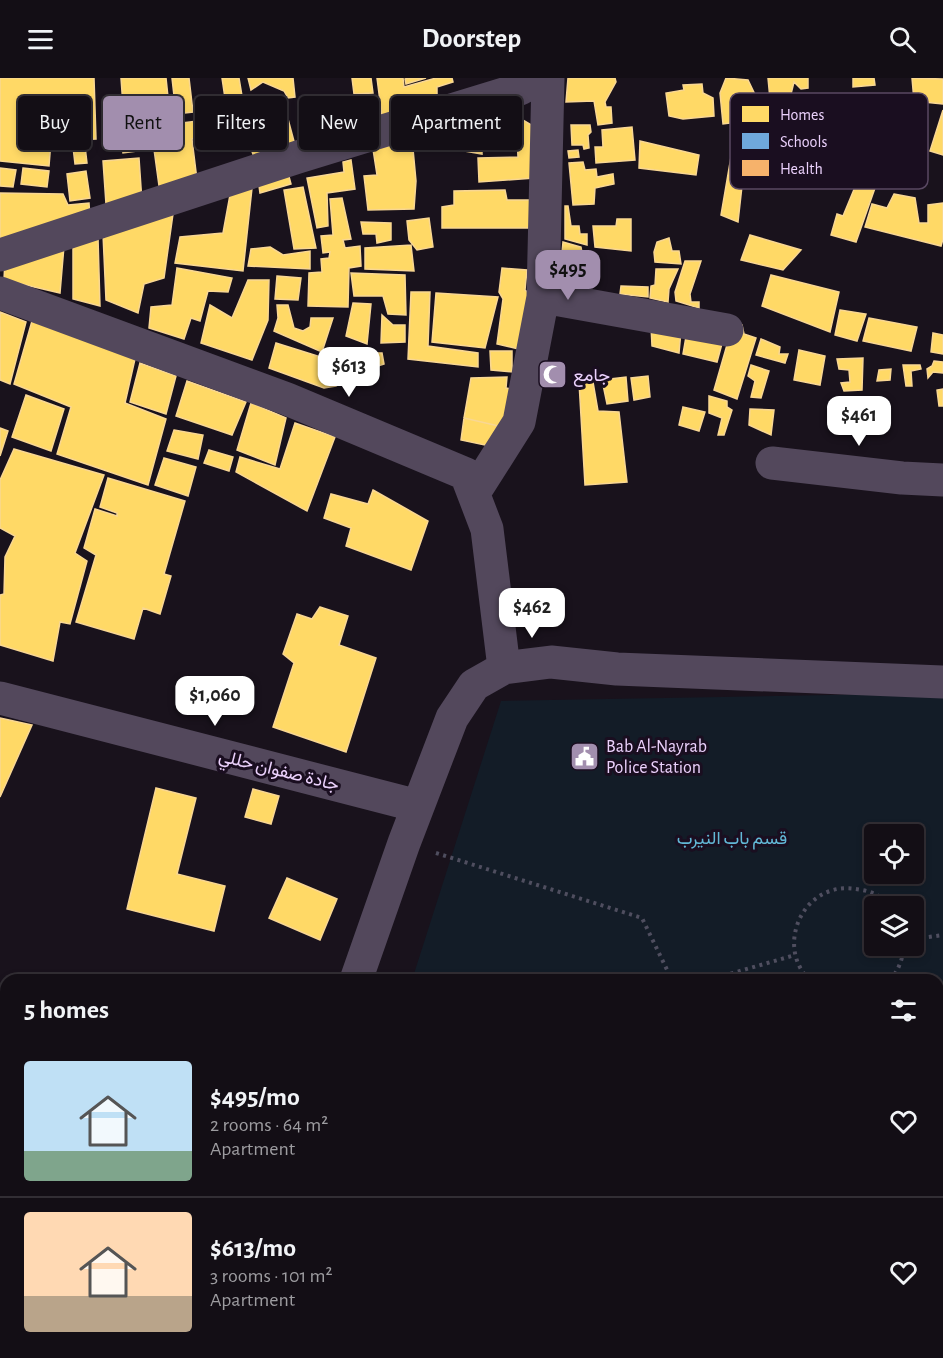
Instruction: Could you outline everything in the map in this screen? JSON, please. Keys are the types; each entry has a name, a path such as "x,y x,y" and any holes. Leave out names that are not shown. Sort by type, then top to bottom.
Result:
{"street":[{"path":"0,255 298,157 520,89 539,78"},
{"path":"474,493 519,422 543,297 548,78"},
{"path":"0,293 286,399 466,474 487,529 504,668"},
{"path":"543,297 727,330"},
{"path":"772,463 902,478 943,480"},
{"path":"358,974 404,843 452,718 474,685 504,668 551,662 617,669 943,681"},
{"name":"جادة صفوان حللي","path":"0,698 418,806"}],"path":[{"path":"404,843 642,918 669,974"},
{"path":"803,974 795,955 794,937 799,918 810,903 828,891 847,887 871,891 879,896"},
{"path":"924,937 943,934"},
{"path":"730,974 795,955"},
{"path":"895,974 903,956"}],"green space":[{"name":"قسم باب النيرب","path":"943,693 943,974 414,974 501,701"}],"building: Homes":[{"path":"0,78 94,78 96,139 91,139 91,96 18,96 18,150 50,150 49,166 0,161"},
{"path":"121,78 166,78 168,96 122,96"},
{"path":"172,78 189,78 193,112 183,113 183,96 174,96"},
{"path":"222,78 239,78 242,96 225,96"},
{"path":"248,78 293,78 295,97 288,98 284,91 263,82 251,90"},
{"path":"352,78 371,78 373,93 354,94"},
{"path":"377,78 403,78 404,87 436,78 452,78 453,82 437,87 437,96 391,96 391,114 382,117"},
{"path":"426,78 406,84 405,79"},
{"path":"568,78 615,78 616,82 605,102 606,107 611,107 612,123 598,125 594,101 566,102"},
{"path":"726,78 748,80 754,93 730,93 730,123 723,124 720,93"},
{"path":"768,78 808,78 808,88 801,89 794,82 791,93 769,93"},
{"path":"853,78 874,78 875,85 853,87"},
{"path":"912,78 943,79 943,104 928,102 928,93 913,93"},
{"path":"702,84 703,93 713,98 714,116 683,119 669,116 666,93 684,90 683,85"},
{"path":"943,110 943,155 930,151"},
{"path":"287,119 295,145 287,147"},
{"path":"522,120 538,129 534,178 479,182 478,158 518,157 518,150 522,150"},
{"path":"195,121 195,139 192,139 197,180 160,193 154,150 183,150 183,123"},
{"path":"571,125 590,125 589,148 584,149 583,145 572,145"},
{"path":"632,127 635,160 596,163 595,147 603,147 602,130"},
{"path":"640,141 699,155 696,175 639,168"},
{"path":"391,146 391,150 413,150 416,181 414,209 368,210 364,176 377,175 373,150 379,150 379,148"},
{"path":"73,150 85,150 87,163 75,164"},
{"path":"123,150 144,150 123,153"},
{"path":"251,150 270,150 271,153 254,157"},
{"path":"482,150 482,154 465,151"},
{"path":"578,150 579,157 569,158 568,151"},
{"path":"139,158 142,202 106,204 103,161"},
{"path":"351,160 355,189 327,193 328,226 317,228 307,178 344,172 343,162"},
{"path":"583,162 585,170 596,169 597,177 613,174 614,184 595,188 594,204 573,205 569,163"},
{"path":"730,163 730,189 742,189 738,222 721,215"},
{"path":"0,168 16,170 13,187 0,186"},
{"path":"23,168 49,171 47,187 21,184"},
{"path":"86,171 90,198 70,201 67,174"},
{"path":"288,173 291,184 260,193 258,179"},
{"path":"232,184 252,188 243,271 175,263 180,237 223,233"},
{"path":"303,187 316,248 294,249 284,190"},
{"path":"854,189 875,189 856,242 831,235 837,214 843,216"},
{"path":"505,190 507,200 535,200 534,228 442,228 442,207 454,205 454,191"},
{"path":"0,193 63,194 68,205 89,203 90,218 0,239"},
{"path":"894,194 915,198 919,223 928,223 928,205 943,203 941,246 865,227 872,204 887,208"},
{"path":"342,198 351,239 343,240 345,248 360,246 361,266 349,268 348,307 308,306 309,273 322,272 321,259 329,258 330,252 323,253 321,236 333,235 330,199"},
{"path":"565,206 568,206 571,226 579,226 580,234 587,234 587,245 565,239"},
{"path":"173,214 164,278 144,284 138,313 106,300 103,234"},
{"path":"429,218 433,247 417,250 409,240 407,221"},
{"path":"617,219 631,219 631,251 595,247 593,226 616,226"},
{"path":"361,222 391,223 391,240 377,243 376,234 363,234"},
{"path":"750,235 801,250 783,270 741,260"},
{"path":"98,238 100,306 73,299 73,239"},
{"path":"669,238 672,251 679,251 681,264 655,262 654,252 657,242"},
{"path":"563,242 581,247 583,258 577,286 559,286"},
{"path":"411,245 414,271 365,269 365,248"},
{"path":"64,246 60,293 4,280 5,259"},
{"path":"270,247 283,255 310,251 310,269 248,266 251,249"},
{"path":"685,261 701,261 690,294 691,302 699,302 699,308 676,301 675,292"},
{"path":"177,268 232,278 228,292 208,291 200,321 191,318 184,339 149,328 151,307 172,305"},
{"path":"502,268 527,270 525,290 530,294 523,350 497,344 503,299 499,292"},
{"path":"656,269 678,269 669,289 668,302 650,298 651,286 655,285"},
{"path":"351,273 405,275 406,315 388,314 383,296 354,296"},
{"path":"771,275 839,292 830,332 762,306"},
{"path":"277,276 301,278 298,300 275,299"},
{"path":"248,280 269,280 268,320 252,360 201,343 210,305 232,318"},
{"path":"621,286 648,287 648,297 620,294"},
{"path":"411,292 430,292 428,346 478,353 478,367 408,359"},
{"path":"436,293 498,297 485,348 432,342"},
{"path":"353,303 371,304 367,344 346,336"},
{"path":"277,305 288,305 294,328 303,331 310,327 311,318 333,318 322,352 274,331 278,318"},
{"path":"840,310 866,314 857,341 835,335"},
{"path":"0,312 26,322 10,384 0,380"},
{"path":"382,315 393,325 405,325 405,342 381,343"},
{"path":"869,318 917,327 911,351 863,341"},
{"path":"32,321 135,359 125,403 166,419 148,485 57,454 71,407 14,384"},
{"path":"733,324 742,325 744,334 756,338 737,399 714,390"},
{"path":"651,326 681,331 679,353 652,346"},
{"path":"687,331 723,340 717,362 683,354"},
{"path":"933,333 943,335 943,354 931,352"},
{"path":"761,339 780,347 779,354 788,354 785,363 756,355"},
{"path":"276,343 337,362 342,382 336,386 324,388 269,368"},
{"path":"799,350 825,356 820,385 794,380"},
{"path":"490,351 512,351 512,372 491,370"},
{"path":"371,353 382,353 384,364 375,367 371,373 362,374 361,369 370,366"},
{"path":"863,358 862,390 844,391 841,383 850,382 849,370 839,369 837,359"},
{"path":"934,361 943,362 943,373 933,372 928,378 927,369"},
{"path":"140,363 176,376 166,414 130,402"},
{"path":"751,365 769,371 761,398 751,397 755,381 748,376"},
{"path":"903,365 920,365 921,369 911,371 912,386 906,386"},
{"path":"891,369 890,380 877,381 879,370"},
{"path":"648,376 650,397 634,400 631,378"},
{"path":"507,377 506,388 512,389 503,427 464,418 471,378"},
{"path":"626,377 628,401 607,404 602,380"},
{"path":"187,381 246,402 232,435 176,416"},
{"path":"579,382 593,382 598,411 619,412 627,482 585,485"},
{"path":"943,389 943,406 939,406 937,390"},
{"path":"26,395 64,409 51,451 12,437"},
{"path":"709,396 727,401 727,407 732,410 724,435 718,435 722,418 709,413"},
{"path":"251,403 286,418 275,465 237,450"},
{"path":"683,407 705,412 699,431 679,425"},
{"path":"750,409 774,410 771,435 749,425"},
{"path":"464,418 503,427 494,447 461,440"},
{"path":"295,423 335,437 307,511 236,472 240,457 280,469"},
{"path":"0,428 8,431 0,456"},
{"path":"174,430 203,435 198,459 167,451"},
{"path":"14,449 104,475 75,553 87,561 70,624 60,622 53,661 0,645 0,595 4,594 5,557 15,536 0,528 0,480"},
{"path":"209,450 233,457 229,471 204,463"},
{"path":"164,458 196,467 188,496 155,485"},
{"path":"108,478 185,501 164,574 171,576 160,614 143,608 134,639 76,622 96,555 84,548 95,509 117,516 117,513 100,507"},
{"path":"373,490 428,521 411,570 346,546 351,528 324,518 331,494 368,504"},
{"path":"320,607 348,616 339,645 376,658 346,752 273,727 294,663 283,654 297,614 312,619"},
{"path":"0,718 32,725 0,797"},
{"path":"156,788 196,798 177,874 225,886 214,931 127,909"},
{"path":"253,789 279,796 271,824 245,817"},
{"path":"287,878 337,899 320,940 269,918"}],"place":[{"name":"جامع","path":"552,375"},
{"name":"Bab Al-Nayrab Police Station","path":"585,756"}]}
